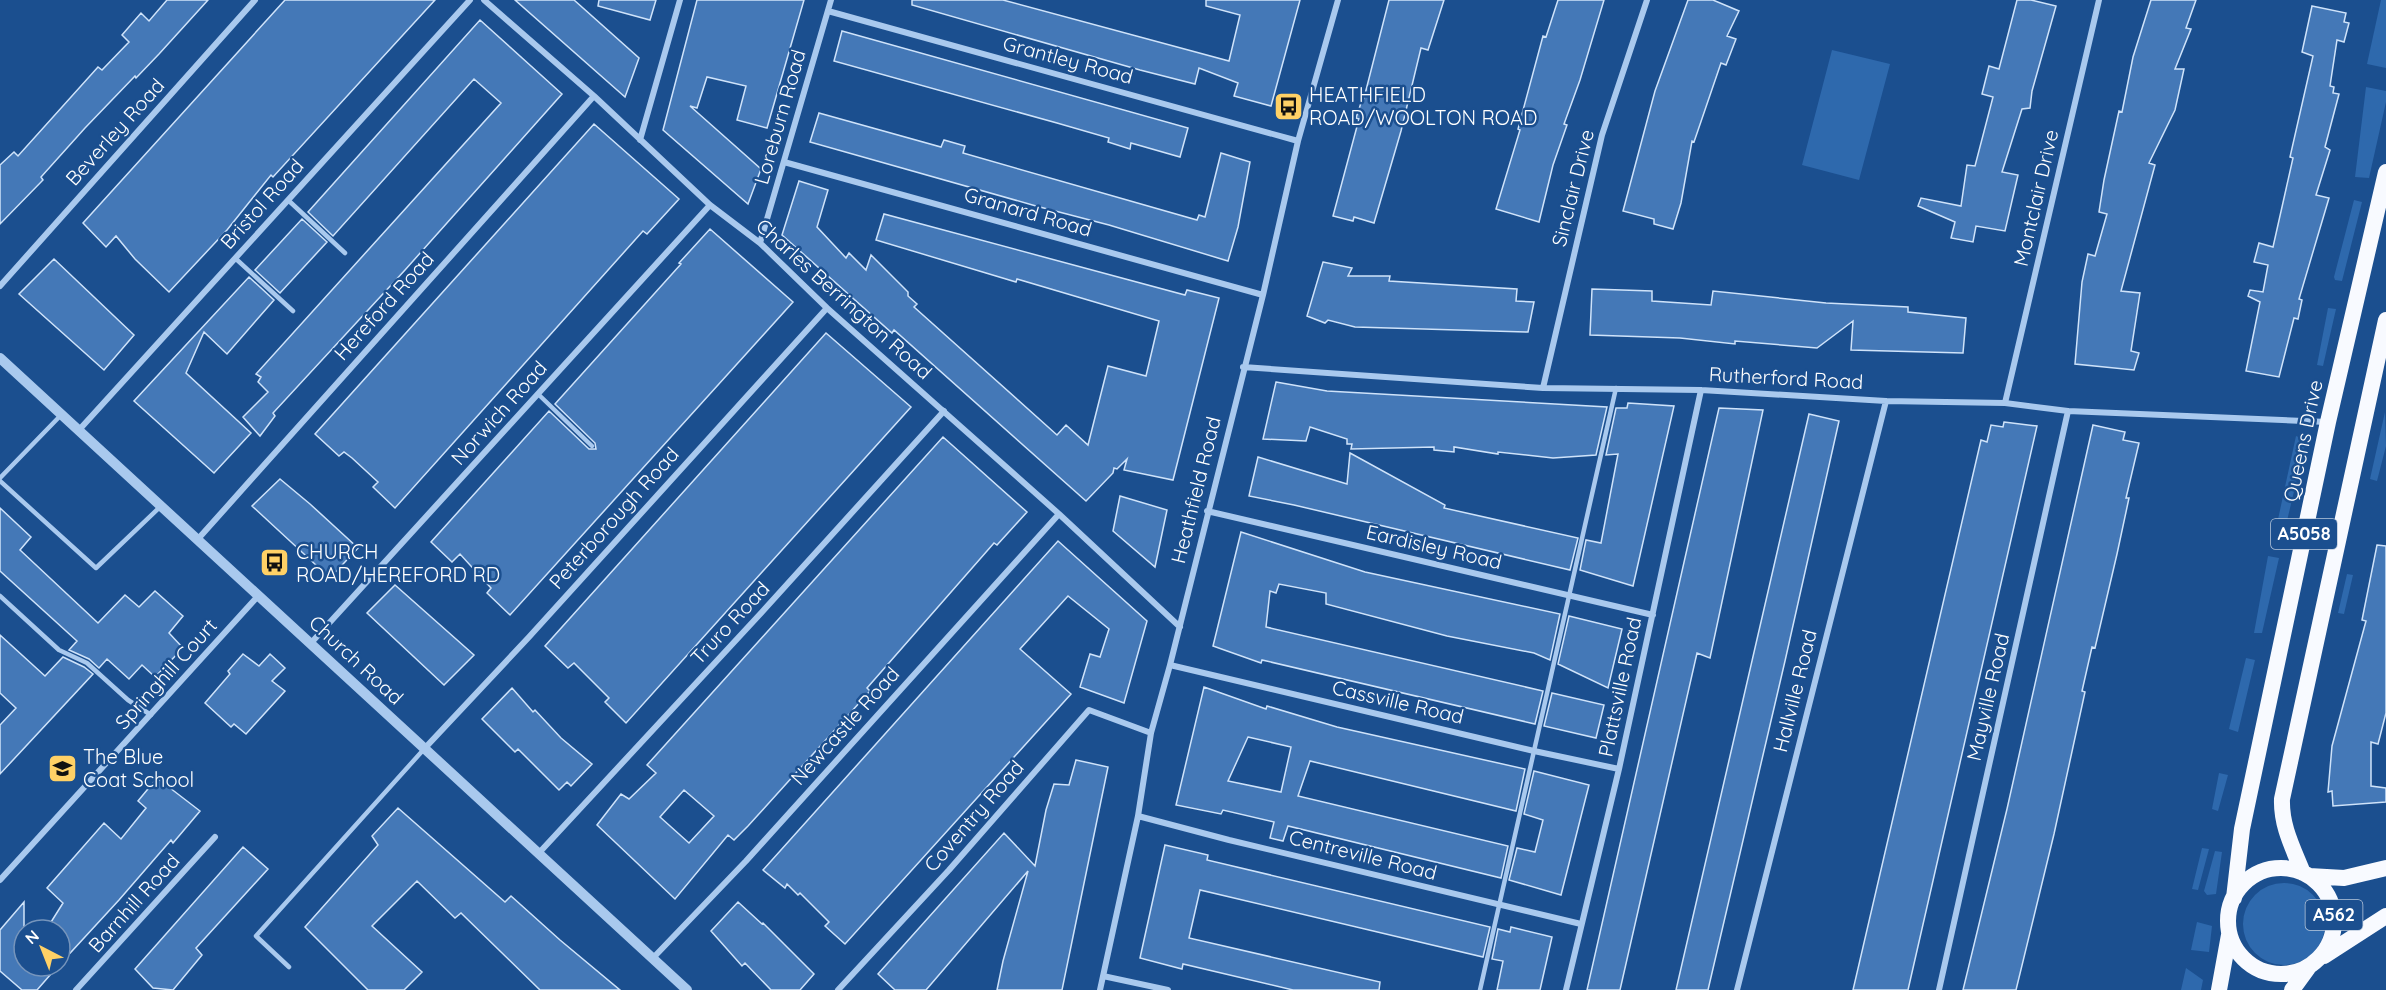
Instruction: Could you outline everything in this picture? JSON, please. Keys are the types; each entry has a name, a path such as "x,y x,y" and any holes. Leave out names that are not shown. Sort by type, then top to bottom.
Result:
{"highway":[{"name":"Queens Drive","path":"2234,898 2242,829 2328,422 2386,172"},
{"name":"A5058","path":"2306,874 2285,829 2282,799 2386,320"},
{"name":"A562","path":"2234,898 2243,884 2271,869 2288,868 2306,874 2344,878 2386,868"},
{"name":"A562","path":"2292,990 2329,945 2334,930 2334,913 2329,898 2321,885 2306,874"},
{"path":"2219,990 2229,933 2229,915 2234,898"},
{"name":"A562","path":"2229,933 2236,949 2246,962 2261,970 2277,974 2293,973 2386,916"}],"street":[{"name":"Beverley Road","path":"0,286 255,0"},
{"name":"Bristol Road","path":"79,430 470,0"},
{"name":"Charles Berrington Road","path":"484,0 594,96 710,205 760,243 827,308 1059,514 1180,627"},
{"path":"640,140 680,0"},
{"name":"Loreburn Road","path":"760,243 831,0"},
{"name":"Heathfield Road","path":"1100,990 1138,816 1151,733 1180,627 1243,367 1263,295 1298,141 1338,0"},
{"name":"Sinclair Drive","path":"1543,388 1602,135 1647,0"},
{"name":"Montclair Drive","path":"2005,403 2099,0"},
{"name":"Grantley Road","path":"828,11 1298,141"},
{"name":"Hereford Road","path":"198,538 594,96"},
{"name":"Granard Road","path":"784,162 1263,295"},
{"name":"Norwich Road","path":"311,643 710,205"},
{"name":"Peterborough Road","path":"425,748 529,637 827,308"},
{"name":"Church Road","path":"0,358 687,990"},
{"name":"Rutherford Road","path":"1243,367 1543,388 1701,390 1886,400 2005,403 2068,411 2328,422"},
{"name":"Plattsville Road","path":"1566,990 1619,769 1701,390"},
{"name":"Hallville Road","path":"1737,990 1886,400"},
{"name":"Truro Road","path":"537,854 762,612 944,411"},
{"name":"Mayville Road","path":"1939,990 2068,411"},
{"name":"Eardisley Road","path":"1208,511 1653,615"},
{"name":"Newcastle Road","path":"653,958 746,861 1059,514"},
{"name":"Springhill Court","path":"0,880 260,595"},
{"name":"Cassville Road","path":"1170,665 1619,769"},
{"name":"Coventry Road","path":"838,990 949,870 1089,710 1151,733"},
{"name":"Centreville Road","path":"1138,816 1581,924"},
{"name":"Barnhill Road","path":"76,990 215,837"},
{"path":"1103,976 1168,990"}],"lane":[{"path":"288,200 345,253"},
{"path":"235,258 293,311"},
{"path":"1480,990 1616,388"},
{"path":"538,394 592,446"},
{"path":"62,414 0,480 96,568 161,505"},
{"path":"0,596 59,650 87,663 128,700 151,715"},
{"path":"289,968 256,936 425,748"}],"shaded area":[{"path":"2381,0 2386,0 2386,68 2367,64"},
{"path":"1832,50 1890,64 1859,180 1802,165"},
{"path":"2366,87 2386,91 2386,102 2369,178 2355,177"},
{"path":"2354,200 2362,202 2342,281 2335,280 2334,277"},
{"path":"2328,308 2336,309 2323,366 2317,365"},
{"path":"2385,412 2386,446 2377,481 2370,479"},
{"path":"2296,436 2301,438 2305,445 2286,525 2277,524"},
{"path":"2268,556 2279,558 2262,633 2254,633"},
{"path":"2347,574 2353,575 2344,614 2338,613"},
{"path":"2246,658 2255,660 2238,732 2229,729"},
{"path":"2219,773 2228,775 2218,811 2212,809"},
{"path":"2202,848 2209,849 2198,890 2192,889"},
{"path":"2215,851 2222,852 2216,894 2207,895 2204,891"},
{"path":"2284,883 2300,886 2313,895 2322,908 2325,924 2322,940 2313,953 2300,962 2284,965 2268,962 2255,953 2246,940 2243,924 2246,908 2255,895 2268,886"},
{"path":"2197,922 2212,926 2209,952 2191,950"},
{"path":"2186,968 2203,980 2201,990 2181,990"}],"building":[{"path":"167,0 208,0 136,78 135,76 85,128 41,177 43,180 0,224 0,165 14,152 18,156 98,67 102,70 129,42 122,35 141,13 149,21"},
{"path":"285,0 435,0 273,177 271,175 227,230 169,292 135,259 116,236 106,247 83,223"},
{"path":"515,0 574,0 639,58 625,97"},
{"path":"599,0 656,0 650,20 598,6"},
{"path":"697,0 804,0 767,128 737,120 746,86 707,77 697,108 690,106 761,169 748,204 663,130"},
{"path":"912,0 1003,0 1229,61 1240,15 1206,6 1206,0 1300,0 1271,106 1234,96 1238,83 1199,68 1195,84 912,5"},
{"path":"1389,0 1444,0 1428,50 1421,48 1401,131 1374,223 1354,217 1353,221 1333,216 1359,119 1356,118 1364,98"},
{"path":"1558,0 1604,0 1564,124 1567,125 1553,165 1539,222 1496,209 1520,130 1518,129 1543,36 1546,37"},
{"path":"1688,0 1713,0 1739,11 1727,36 1736,39 1726,65 1721,63 1694,142 1692,141 1681,203 1673,229 1654,224 1654,219 1623,211 1655,91"},
{"path":"2017,0 2031,0 2056,6 2032,91 2030,108 2022,109 2002,172 2018,175 2005,231 1976,226 1973,242 1951,238 1955,222 1918,206 1921,198 1961,206 1967,165 1975,166 1993,97 1982,94 1989,66 1999,69"},
{"path":"2151,0 2196,0 2186,28 2191,29 2175,69 2184,69 2175,110 2149,163 2155,165 2121,291 2140,293 2131,351 2139,353 2134,370 2075,364 2082,282 2088,254 2095,256 2107,214 2099,212 2104,180 2119,111 2122,112 2133,57"},
{"path":"2312,6 2346,13 2344,22 2349,23 2344,42 2337,40 2330,86 2334,87 2333,93 2339,94 2325,147 2330,150 2316,195 2329,198 2299,299 2302,300 2298,319 2294,318 2279,377 2246,371 2260,302 2248,296 2250,290 2263,292 2268,265 2254,262 2259,243 2273,247 2293,158 2290,157 2313,56 2302,52"},
{"path":"480,20 562,94 405,270 273,413 275,416 260,436 243,417 268,392 258,382 261,377 256,374 501,103 474,79 333,236 308,212"},
{"path":"842,31 1188,128 1180,157 1131,143 1130,149 1108,142 1109,138 834,61"},
{"path":"819,113 941,147 944,140 965,146 963,153 1197,220 1199,215 1205,217 1221,153 1250,162 1238,227 1228,261 1109,225 810,142"},
{"path":"594,124 679,199 647,234 643,231 395,508 373,487 378,482 352,458 344,452 339,456 315,434"},
{"path":"799,181 828,190 817,227 846,258 849,253 866,270 871,255 908,292 908,296 917,304 914,307 1057,435 1066,425 1088,445 1108,366 1146,376 1159,321 1017,279 1016,282 876,240 884,214 1185,295 1187,290 1219,298 1173,480 1124,470 1127,459 1117,469 1114,468 1113,473 1086,501 894,330 892,333 782,235"},
{"path":"302,219 327,242 280,293 255,270"},
{"path":"710,229 793,302 510,615 487,593 491,588 460,554 452,562 431,542 549,411 589,449 596,449 595,443 555,404"},
{"path":"54,259 134,335 104,370 19,294"},
{"path":"1323,262 1352,268 1348,276 1390,276 1389,281 1517,289 1516,301 1534,302 1528,332 1355,327 1328,320 1325,323 1307,316"},
{"path":"249,277 274,300 227,354 204,332 186,373 251,433 214,473 134,401"},
{"path":"1592,289 1652,291 1652,301 1711,305 1713,291 1826,303 1908,307 1908,312 1966,318 1963,353 1851,350 1853,321 1817,348 1735,341 1735,344 1680,338 1590,335"},
{"path":"826,333 911,407 626,723 605,702 609,698 574,663 568,668 545,646"},
{"path":"1276,382 1327,391 1607,407 1596,455 1553,458 1498,452 1498,454 1454,447 1454,452 1434,450 1434,447 1351,449 1352,444 1347,444 1347,439 1310,427 1306,441 1263,439"},
{"path":"1628,403 1674,406 1633,586 1580,570 1586,540 1601,543 1618,454 1606,455 1616,408 1627,408"},
{"path":"1719,408 1763,410 1710,658 1697,653 1620,990 1587,990"},
{"path":"1809,414 1839,421 1785,661 1708,990 1676,990"},
{"path":"2004,422 2037,426 1908,990 1853,990 1981,440 1987,442 1991,425 2003,427"},
{"path":"2093,425 2125,432 2123,440 2139,443 2126,498 2129,498 2117,554 2095,648 2092,647 2082,691 2085,692 2054,834 2016,990 1963,990 2007,809"},
{"path":"943,437 1027,512 997,545 994,543 867,688 870,691 748,826 734,840 728,835 675,899 597,825 621,794 629,799 656,773 647,765","holes":["684,790 714,816 689,843 660,817"]},
{"path":"1350,453 1445,505 1444,508 1578,538 1570,570 1249,496 1258,457 1347,484"},
{"path":"280,479 358,548 330,578 252,506"},
{"path":"1120,496 1167,510 1155,567 1113,531"},
{"path":"0,508 31,537 20,550 98,623 125,595 139,607 155,591 183,616 169,633 183,648 155,677 142,665 129,679 107,659 99,668 89,659 69,650 77,641 0,571"},
{"path":"1241,532 1365,572 1560,614 1550,660 1534,653 1447,636 1326,604 1326,593 1279,584 1276,593 1270,591 1266,627 1543,691 1535,724 1262,660 1261,663 1213,646"},
{"path":"1058,541 1147,621 1124,703 1080,687 1090,654 1100,657 1109,629 1068,596 1020,649 1071,694 845,944 825,926 829,922 800,893 798,895 787,884 785,888 763,870"},
{"path":"2377,545 2386,546 2386,713 2378,744 2371,742 2371,786 2386,788 2386,802 2333,806 2332,791 2328,792 2332,746 2366,621 2362,620"},
{"path":"395,585 474,655 444,685 367,613"},
{"path":"1569,616 1622,629 1608,688 1558,664"},
{"path":"0,635 45,676 63,657 93,674 0,774 0,725 16,708 0,693"},
{"path":"243,654 259,666 270,654 285,668 272,681 285,691 246,734 234,724 231,727 205,703 230,674 228,671"},
{"path":"1204,687 1266,709 1267,706 1337,727 1525,769 1516,811 1310,761 1298,796 1508,846 1501,878 1288,826 1283,841 1270,838 1274,822 1223,810 1221,814 1176,805","holes":["1248,737 1291,747 1281,792 1228,781"]},
{"path":"512,688 533,712 535,710 561,738 592,764 571,786 567,782 559,790 518,749 515,752 482,719"},
{"path":"1552,693 1604,705 1596,738 1544,726"},
{"path":"1076,760 1108,767 1062,990 997,990 1028,871 926,990 895,990 878,974 1004,833 1035,866 1046,810 1054,784 1069,785"},
{"path":"1534,771 1589,785 1561,895 1509,880 1517,848 1535,852 1543,820 1524,814"},
{"path":"157,778 200,811 173,843 171,840 72,951 72,918 54,918 63,903 47,888 104,823 121,839 146,808 138,801"},
{"path":"398,808 505,902 511,896 620,990 540,990 461,913 455,918 417,881 372,926 422,972 404,990 368,990 305,927 378,845 372,836"},
{"path":"1165,845 1208,855 1207,860 1490,927 1483,957 1200,890 1189,938 1380,982 1379,990 1293,990 1183,964 1182,969 1140,958"},
{"path":"243,847 268,869 196,948 202,955 173,990 153,988 135,969"},
{"path":"24,902 24,918 12,918 12,978 48,978 37,990 22,990 0,971 0,930"},
{"path":"738,902 763,923 814,974 800,990 771,990 745,963 742,966 711,931"},
{"path":"1511,927 1552,937 1540,990 1497,990 1503,961 1492,959 1498,929 1510,932"}],"place":[{"name":"HEATHFIELD ROAD/WOOLTON ROAD","path":"1288,106"},
{"name":"CHURCH ROAD/HEREFORD RD","path":"275,563"},
{"name":"The Blue Coat School","path":"62,769"}]}
